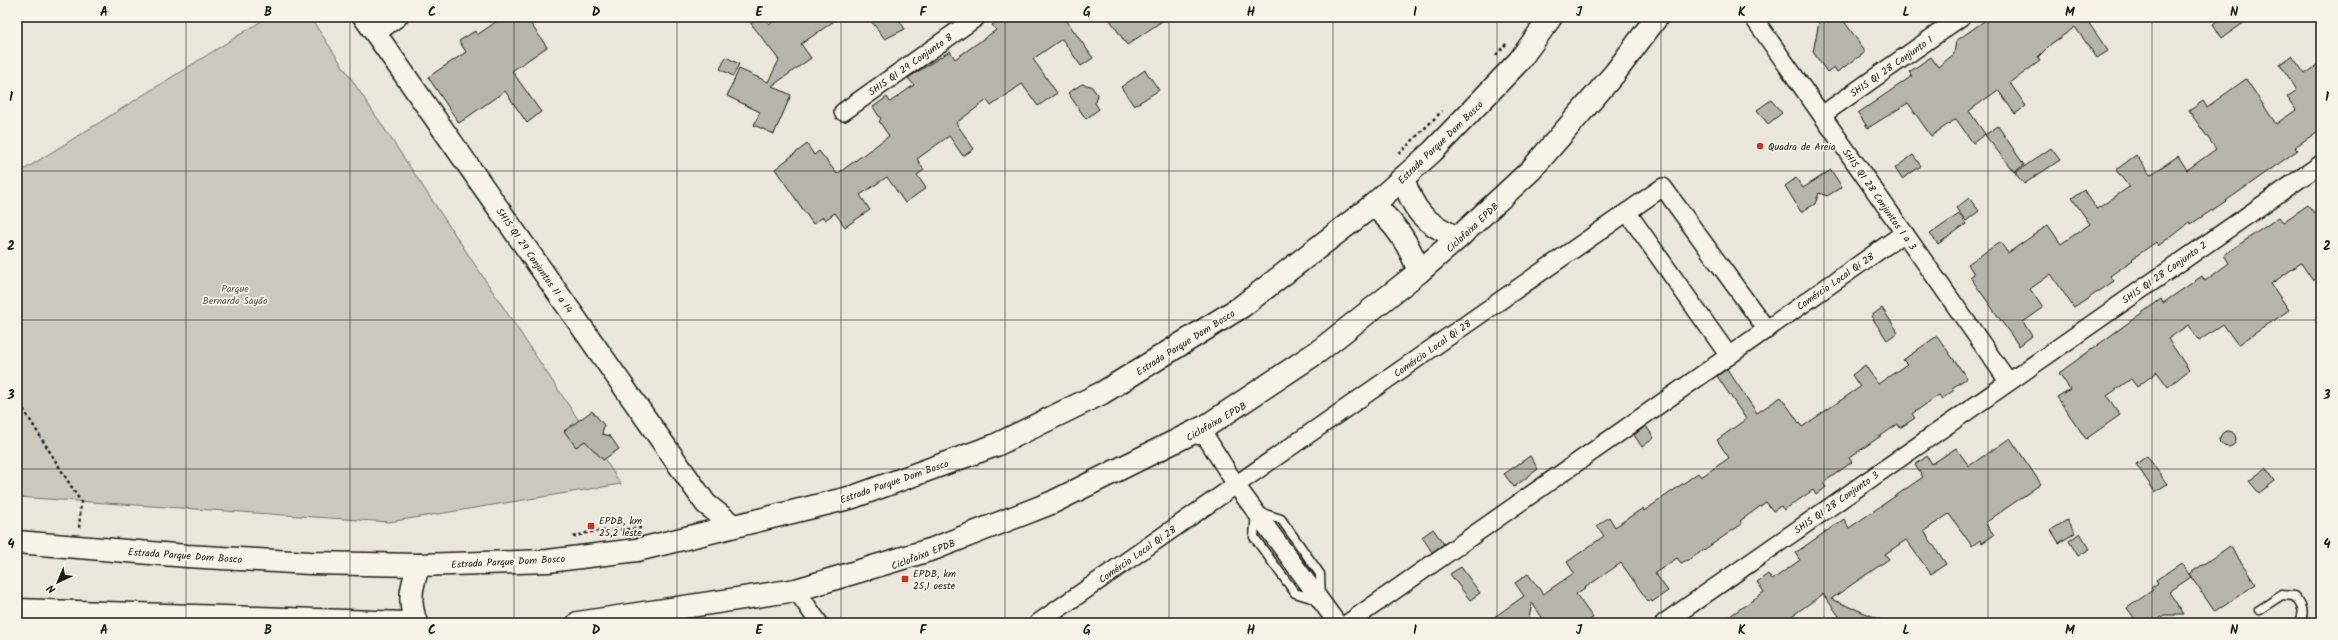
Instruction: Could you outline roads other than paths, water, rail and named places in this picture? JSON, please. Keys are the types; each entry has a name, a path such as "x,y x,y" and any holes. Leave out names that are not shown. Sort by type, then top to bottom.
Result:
{"main road":[{"name":"Estrada Parque Dom Bosco","path":"17,542 79,533 310,563 419,565 548,561 637,550 867,492 996,445 1102,393 1241,307 1373,205 1398,169 1463,122 1519,62 1551,17"},
{"path":"578,623 796,590 933,549 1051,503 1202,432 1319,351 1419,272 1458,238 1531,170 1615,73 1657,17"},
{"path":"1398,169 1410,201 1421,215 1436,228 1458,238"},
{"path":"1373,205 1391,220 1404,239 1419,272"},
{"path":"416,623 410,600 412,586 419,565"},
{"path":"28,615 406,623"}],"street":[{"name":"SHIS QI 29 Conjuntos 11 a 14","path":"364,17 706,504 734,526"},
{"path":"376,34 399,17"},
{"name":"SHIS QI 29 Conjunto 8","path":"843,112 977,17"},
{"name":"SHIS QI 28 Conjuntos 1 a 3","path":"1753,17 2008,381"},
{"name":"SHIS QI 28 Conjunto 1","path":"1822,115 1961,17"},
{"name":"SHIS QI 28 Conjunto 2","path":"2008,381 2321,164"},
{"name":"Comércio Local Qi 28","path":"1038,623 1663,186 1767,330"},
{"path":"1627,212 1729,356"},
{"name":"Comércio Local Qi 28","path":"1348,623 1904,233"},
{"name":"SHIS QI 28 Conjunto 3","path":"1664,623 2008,381"},
{"path":"1202,432 1236,484 1337,623"},
{"path":"704,533 706,504"},
{"path":"796,590 819,623"}],"lane":[{"path":"2259,610 2282,596 2294,596 2302,605 2303,618 2300,623"}],"place":[{"name":"Quadra de Areia","path":"1760,146"},
{"name":"EPDB, km 25,2 leste","path":"591,526"},
{"name":"EPDB, km 25,1 oeste","path":"905,579"}],"park label":[{"name":"Parque Bernardo Sayão","path":"235,294"}]}
